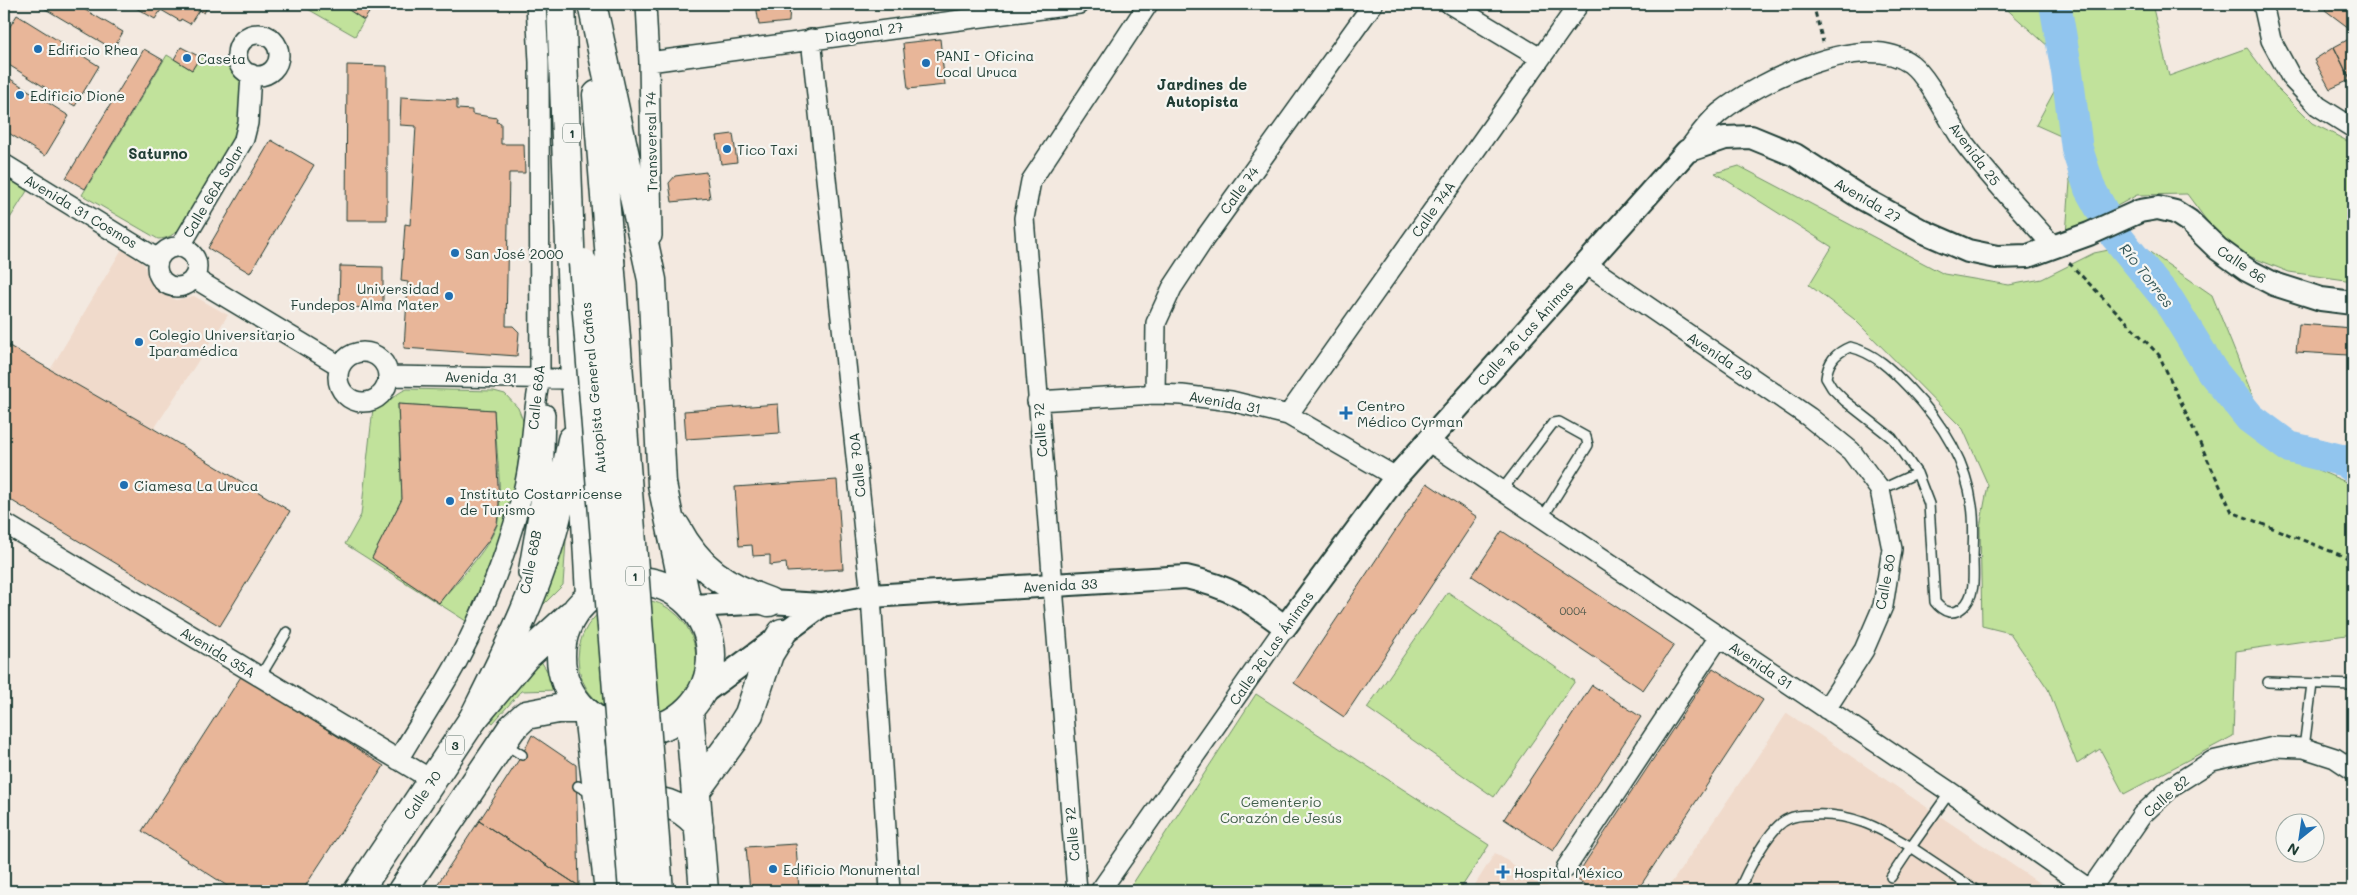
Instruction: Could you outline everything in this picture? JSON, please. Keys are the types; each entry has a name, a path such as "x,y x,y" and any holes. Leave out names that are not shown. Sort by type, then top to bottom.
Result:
{"main road":[{"name":"Autopista General Cañas","path":"562,4 633,891"},
{"path":"562,4 575,379 584,483 581,605 562,637 560,663 567,688 585,711 606,725 628,731 650,730 671,723 696,702"},
{"name":"Autopista General Cañas","path":"592,4 610,260 660,891"},
{"path":"592,4 652,280 662,484 690,602"},
{"path":"472,718 518,626 530,595 556,516 578,409"},
{"path":"584,483 596,493 621,501 634,500 662,484"},
{"path":"670,516 686,546 709,571 737,590 769,602"},
{"name":"3","path":"581,605 605,587 621,582 639,580 664,586 690,602 706,625 712,648 711,671 696,702"},
{"name":"Calle 70","path":"358,891 472,718 525,657 581,605"},
{"path":"696,789 733,740 749,714 769,654 782,633"},
{"path":"696,702 696,789 704,891"},
{"path":"402,891 512,749 512,728 526,716 558,709 585,711"},
{"path":"585,711 588,791 604,839 609,891"},
{"path":"604,839 611,823 623,810 639,803 656,800 673,804 688,813 699,826"}],"street":[{"name":"Calle 68A","path":"398,760 457,662 501,560 523,494 531,449 534,404 540,378 539,62 536,4"},
{"name":"Transversal 74","path":"646,4 650,62 652,280"},
{"name":"Diagonal 27","path":"650,62 1079,4"},
{"name":"Calle 72","path":"1077,891 1051,586 1024,218 1031,181 1148,4"},
{"name":"Calle 74","path":"1155,394 1156,323 1172,288 1205,238 1373,4"},
{"path":"1450,4 1540,58"},
{"name":"Calle 74A","path":"1288,415 1579,4"},
{"path":"2263,4 2271,40 2292,79 2318,106 2353,128"},
{"name":"Calle 70A","path":"811,39 871,596 890,891"},
{"name":"Calle 76 Las Ánimas","path":"1100,891 1285,627 1396,477 1688,151 1704,128 1718,114 1744,95 1774,78 1827,58 1868,53 1902,59"},
{"name":"Avenida 25","path":"1902,59 1912,65 1924,80 1964,142 2053,246"},
{"name":"Calle 66A Solar","path":"180,247 244,139 248,123 250,74"},
{"name":"Avenida 27","path":"1688,151 1705,143 1725,138 1752,137 1796,155 1860,197 1922,231 1968,251 1997,257 2028,256 2089,234 2140,211"},
{"name":"Avenida 31 Cosmos","path":"4,164 158,258"},
{"name":"Calle 86","path":"2140,211 2158,208 2174,212 2189,222 2218,249 2247,270 2274,284 2321,299 2353,303"},
{"path":"180,247 188,250 196,260 197,266 194,278 183,286 170,286 160,278 157,272 158,258 168,249 180,247"},
{"name":"Avenida 29","path":"1586,264 1809,416 1851,451"},
{"path":"194,278 340,366"},
{"path":"357,352 372,354 383,362 388,376 385,391 380,396 366,403 358,402 344,394 340,388 338,373 340,366 350,355 357,352"},
{"name":"Avenida 31","path":"388,376 575,379"},
{"name":"Calle 68B","path":"518,626 534,544 543,484 545,414 540,378"},
{"name":"Avenida 31","path":"1037,401 1155,394 1231,401 1288,415 1396,477"},
{"name":"Avenida 31","path":"1428,440 1950,792 2091,891"},
{"name":"Calle 80","path":"1826,709 1864,650 1883,606 1892,549 1880,490 1851,451"},
{"name":"Avenida 35A","path":"4,523 432,780"},
{"name":"Avenida 33","path":"690,602 769,602 822,605 871,596 1186,577 1214,583 1248,599 1285,627"},
{"name":"Avenida 33","path":"696,702 782,633 822,605"},
{"path":"1566,868 1720,637"},
{"name":"Calle 82","path":"2091,891 2142,815 2174,785 2212,760 2274,747 2304,748"},
{"path":"2304,748 2335,758 2353,770"}],"lane":[{"path":"1850,347 1872,355 1898,376 1923,403 1949,437 1964,472 1973,507 1972,593 1967,604 1958,611 1948,612 1940,609 1935,602 1929,504 1916,473 1892,438 1832,388 1826,378 1828,368 1831,360 1840,351 1850,347"},
{"path":"1502,490 1553,422 1559,422 1586,437 1588,445 1543,518"},
{"path":"1880,490 1916,473"},
{"path":"260,677 287,632"},
{"path":"2268,682 2353,685"},
{"path":"2304,748 2312,684"},
{"path":"1891,877 1950,792"},
{"path":"1739,891 1775,828 1788,819 1813,815 1837,815 1859,820 1888,832 1977,891"}],"path":[{"path":"1813,4 1827,58"},
{"path":"2053,246 2159,354 2232,512 2353,560"}],"shaded area":[{"name":"Colegio Universitario Iparamédica","path":"122,249 144,264 149,280 156,289 166,296 176,300 194,296 228,315 154,429 50,370"},
{"path":"1787,713 2051,891 1666,891"},
{"name":"Hospital México","path":"1495,853 1554,891 1471,891"}],"green space":[{"path":"299,4 340,4 364,20 355,36"},
{"path":"2001,4 2152,4 2169,76 2247,48 2278,89 2312,123 2353,144 2353,281 2289,272 2226,247 2187,194 2137,195 2066,234 2070,182 2065,138 2036,125 2056,88 2050,48"},
{"path":"167,55 192,70 200,57 234,69 243,80 238,130 182,227 171,236 158,239 82,195"},
{"path":"1739,166 1944,274 2009,285 2042,279 2094,253 2138,244 2212,295 2256,404 2285,456 2353,485 2353,634 2236,651 2233,736 2124,794 2100,749 2077,764 2048,689 2010,633 1982,626 1980,527 1988,485 1963,429 1854,319 1809,285 1832,247 1715,173"},
{"path":"4,176 27,191 4,228"},
{"path":"407,389 494,391 505,394 518,408 524,423 514,491 496,549 466,621 345,544 361,515 373,408 383,405","holes":["398,404 494,410 500,502 497,525 479,556 439,603 372,558 402,499"]},
{"path":"570,482 563,585 522,626"},
{"path":"1448,592 1575,681 1494,797 1367,708"},
{"path":"637,599 660,603 679,616 692,635 696,658 692,681 679,700 660,713 637,717 614,713 595,700 582,681 578,658 582,635 595,616 614,603"},
{"path":"539,658 559,690 521,691 493,723 485,716"},
{"name":"Cementerio Corazón de Jesús","path":"1256,694 1489,845 1459,891 1128,891"}],"building":[{"path":"37,4 75,4 123,32 113,49"},
{"path":"129,4 209,4 204,13 199,10 190,24 181,19 180,21 161,10 155,19"},
{"path":"340,4 375,4 364,20"},
{"path":"756,4 790,4 789,22 759,25"},
{"path":"2329,4 2353,4 2353,31 2325,10"},
{"name":"Edificio Rhea","path":"17,15 99,66 75,106 4,62 4,36"},
{"path":"2351,38 2353,43 2353,76 2349,77 2334,47"},
{"path":"940,39 945,85 908,89 903,43"},
{"name":"Caseta","path":"181,47 200,57 192,70 174,59"},
{"path":"2334,47 2350,80 2330,89 2314,60"},
{"path":"144,49 163,60 85,189 66,178"},
{"path":"347,65 387,66 387,220 346,220"},
{"name":"Edificio Dione","path":"4,75 69,116 45,156 4,130"},
{"name":"San José 2000","path":"401,97 457,100 457,109 472,110 472,114 497,118 496,122 501,123 501,144 524,144 525,173 509,173 506,326 513,326 519,332 517,356 404,348 408,282 401,281 405,224 410,225 416,126 400,125"},
{"name":"Tico Taxi","path":"733,134 737,162 721,164 717,136"},
{"path":"271,140 314,165 250,273 208,248"},
{"path":"706,172 710,198 672,202 669,183 675,176"},
{"path":"340,266 383,267 383,308 339,307"},
{"path":"2299,324 2353,328 2353,353 2348,353 2348,355 2296,352"},
{"name":"Ciamesa La Uruca","path":"4,343 154,429 290,511 220,626 4,496"},
{"name":"Instituto Costarricense de Turismo","path":"398,404 494,410 499,504 497,524 489,540 439,603 372,558 402,499"},
{"path":"778,404 780,433 686,439 684,411"},
{"path":"837,480 843,569 787,572 786,563 770,565 770,555 753,556 752,545 739,546 735,487"},
{"path":"1427,483 1477,517 1344,717 1294,683"},
{"path":"1502,531 1674,645 1643,690 1472,576"},
{"path":"1713,668 1763,700 1637,891 1594,891 1575,878"},
{"path":"242,675 384,766 302,891 235,891 142,831"},
{"path":"1592,685 1641,717 1553,851 1504,819"},
{"path":"532,735 576,765 579,886 479,821 522,755"},
{"path":"479,821 579,886 579,891 433,891"},
{"name":"Edificio Monumental","path":"796,844 799,891 750,891 746,847"}],"waterway":[{"name":"Río Torres","path":"2055,4 2067,72 2077,149 2090,189 2116,236 2169,301 2212,371 2250,418 2289,447 2345,461 2353,467"}],"place":[{"name":"Edificio Rhea","path":"38,49"},
{"name":"Caseta","path":"187,58"},
{"name":"PANI - Oficina Local Uruca","path":"926,63"},
{"name":"Edificio Dione","path":"20,95"},
{"name":"Tico Taxi","path":"727,149"},
{"name":"San José 2000","path":"455,253"},
{"name":"Universidad Fundepos Alma Mater","path":"449,296"},
{"name":"Colegio Universitario Iparamédica","path":"139,342"},
{"name":"Centro Médico Cyrman","path":"1346,413"},
{"name":"Ciamesa La Uruca","path":"124,485"},
{"name":"Instituto Costarricense de Turismo","path":"450,501"},
{"name":"Edificio Monumental","path":"773,869"},
{"name":"Hospital México","path":"1503,872"}],"district":[{"name":"Jardines de Autopista","path":"1202,92"},
{"name":"Saturno","path":"158,153"}]}
